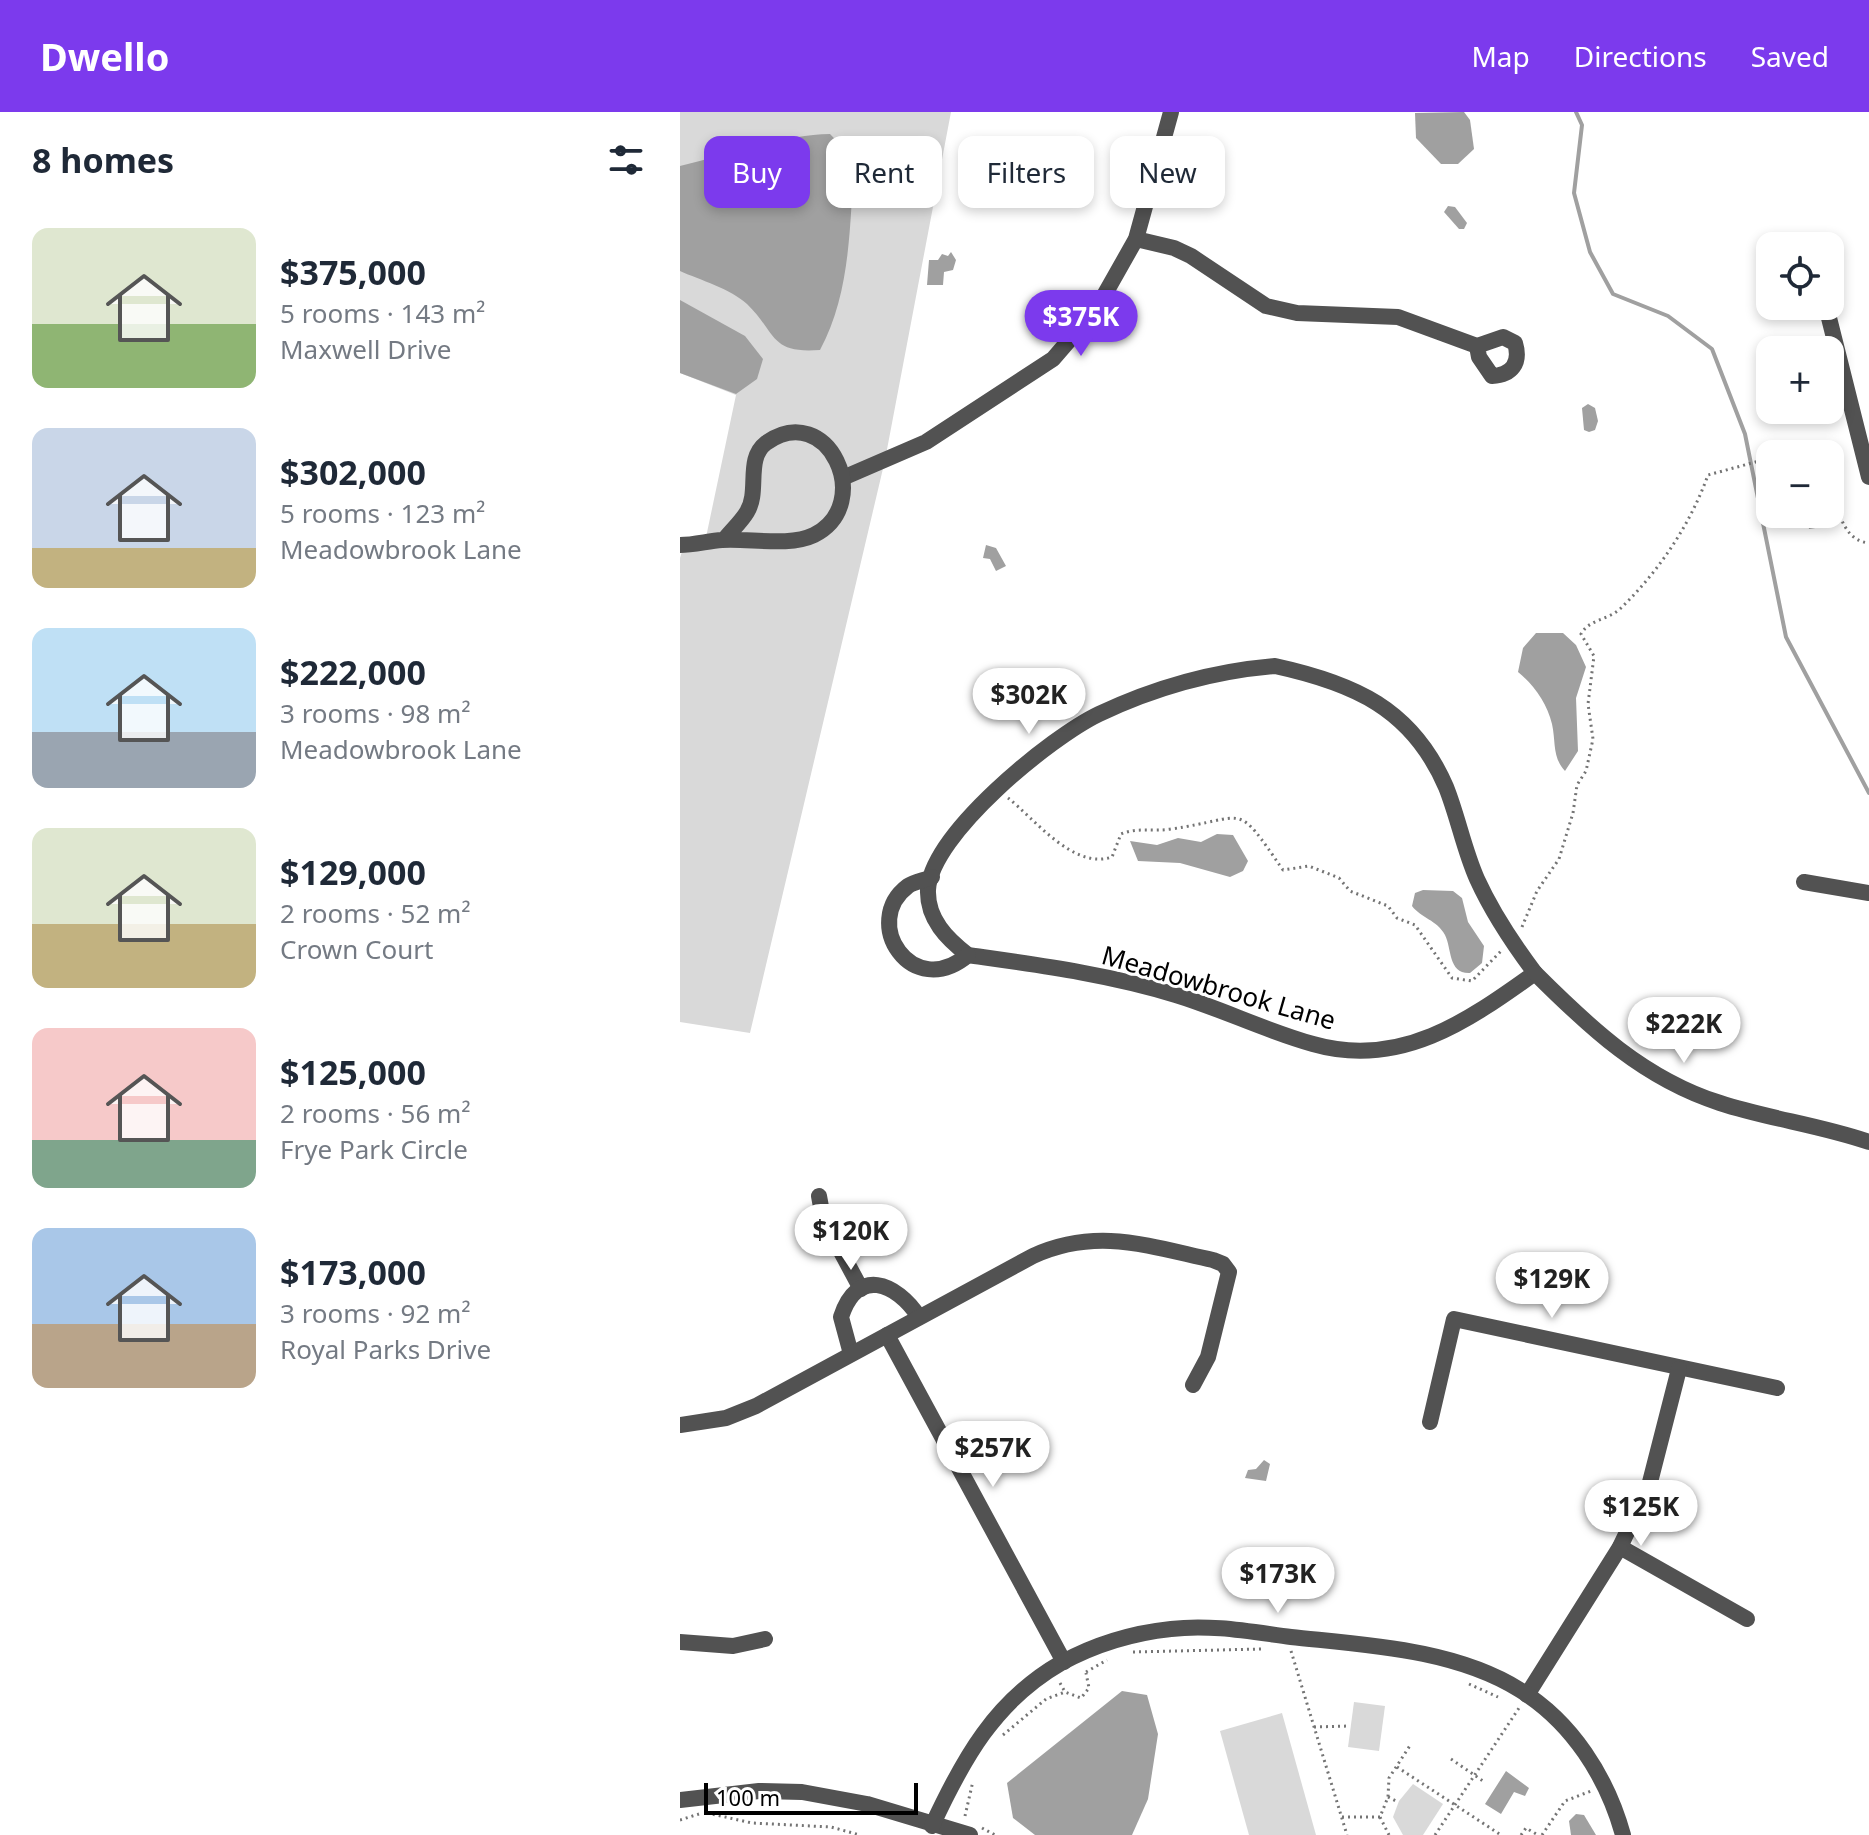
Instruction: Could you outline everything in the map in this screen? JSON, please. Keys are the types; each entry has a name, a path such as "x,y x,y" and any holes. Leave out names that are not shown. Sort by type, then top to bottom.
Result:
{"street":[{"path":"845,477 926,442 1053,359 1097,308 1136,239 1171,112"},
{"path":"1136,239 1174,248 1191,256 1266,306 1297,313 1398,317 1477,346"},
{"path":"1830,320 1867,458 1869,477"},
{"path":"680,545 814,535 832,518 845,477 838,458 822,441 785,432 763,445 748,511 724,540"},
{"path":"932,877 909,885 895,902 889,929 894,946 902,956 938,972 953,967 968,955 949,941 933,917 928,890 932,877 945,849 1009,776 1097,715 1188,682 1232,670 1275,666 1317,675 1358,690 1393,714 1423,748 1445,784 1477,879 1535,973 1596,1034 1650,1071 1719,1103 1845,1133 1869,1142"},
{"path":"1804,882 1869,893"},
{"name":"Meadowbrook Lane","path":"968,955 1108,976 1210,1006 1312,1044 1357,1049 1392,1048 1442,1034 1535,973"},
{"path":"1845,1133 1869,1134"},
{"path":"819,1196 823,1218 861,1289"},
{"path":"680,1425 726,1418 756,1406 1033,1256 1074,1241 1117,1240 1223,1264 1229,1272 1208,1357 1193,1385"},
{"path":"851,1354 841,1317 851,1297 861,1289 881,1285 892,1287 906,1298 919,1317"},
{"path":"1430,1422 1454,1319 1777,1388"},
{"path":"887,1335 1067,1668"},
{"path":"1523,1701 1620,1547 1649,1486 1679,1369"},
{"path":"1620,1547 1747,1619"},
{"path":"936,1831 985,1728 1014,1696 1118,1640 1171,1629 1225,1629 1285,1646 1450,1662 1501,1679 1523,1701 1576,1741 1606,1786 1623,1835"},
{"path":"680,1642 733,1646 765,1639"},
{"path":"680,1800 759,1791 802,1792 867,1804 936,1831 951,1827 970,1835"}],"path":[{"path":"1522,927 1537,891 1559,859 1573,813 1577,785 1586,771 1593,739 1588,704 1594,656 1581,634 1586,625 1619,611 1665,555 1695,512 1708,475 1756,463"},
{"path":"1844,526 1859,542 1869,543"},
{"path":"1008,798 1072,852 1104,860 1112,857 1121,834 1133,829 1168,830 1230,816 1242,818 1252,824 1283,870 1309,866 1339,878 1350,891 1388,906 1397,918 1415,925 1452,978 1472,981 1502,949"},
{"path":"1285,1646 1306,1654"},
{"path":"1285,1646 1347,1835"},
{"path":"1132,1652 1262,1649"},
{"path":"1065,1692 1067,1668 1086,1672 1119,1657"},
{"path":"998,1739 1046,1699 1065,1692 1081,1698 1086,1695 1089,1678 1086,1672"},
{"path":"1462,1681 1500,1698"},
{"path":"1509,1703 1523,1701"},
{"path":"1523,1701 1530,1716"},
{"path":"1435,1835 1523,1701"},
{"path":"1314,1727 1350,1726"},
{"path":"1389,1835 1380,1817 1388,1797 1389,1778 1411,1744"},
{"path":"1451,1759 1483,1781"},
{"path":"1397,1767 1501,1835"},
{"path":"965,1816 977,1772"},
{"path":"1521,1835 1526,1828 1540,1835 1565,1801 1606,1786"},
{"path":"1388,1797 1398,1802"},
{"path":"680,1820 716,1813 752,1823 831,1827 860,1835"},
{"path":"1342,1817 1380,1817"}],"shaded area":[{"path":"680,112 951,112 942,159 942,136 826,136 826,208 933,208 885,460 750,1033 680,1022 680,558 684,545 705,542 736,395 680,373"},
{"path":"1464,112 1470,120 1474,149 1458,164 1441,164 1416,138 1415,113"},
{"path":"811,135 832,136 826,136 826,208 851,208 838,305 820,350 791,349 782,345 747,304 724,289 680,271 680,166 704,160 704,208 810,208 810,136 805,136"},
{"path":"1448,206 1455,207 1467,223 1464,229 1459,229 1444,212"},
{"path":"951,252 956,260 953,270 944,272 943,285 927,285 929,260 938,260 942,254 948,256"},
{"path":"680,300 745,336 763,359 757,379 736,394 680,373"},
{"path":"1588,404 1595,408 1598,421 1595,430 1589,432 1584,430 1582,408"},
{"path":"986,545 996,548 1006,566 996,571 990,559 983,558"},
{"path":"1536,633 1563,633 1576,645 1586,667 1576,698 1578,751 1565,771 1556,755 1547,709 1518,672 1523,648"},
{"path":"1217,834 1233,835 1248,861 1243,871 1230,877 1180,863 1138,861 1130,841 1157,845 1178,838 1201,842"},
{"path":"1423,890 1453,891 1462,898 1468,922 1484,946 1482,963 1470,973 1454,965 1442,930 1412,906 1415,893"},
{"path":"1264,1460 1270,1464 1266,1481 1245,1478 1248,1470 1256,1469"},
{"path":"1122,1691 1147,1695 1158,1734 1148,1799 1132,1835 1035,1835 1013,1818 1007,1783"},
{"path":"1354,1702 1385,1706 1379,1751 1348,1747"},
{"path":"1282,1713 1316,1835 1249,1835 1220,1731"},
{"path":"1506,1771 1529,1788 1525,1796 1514,1792 1501,1814 1485,1804"},
{"path":"1413,1784 1443,1804 1423,1835 1403,1835 1393,1817 1399,1801"},
{"path":"1576,1814 1584,1815 1596,1835 1571,1835 1569,1821"}],"waterway":[{"path":"1576,112 1582,125 1574,193 1590,252 1613,294 1668,316 1712,349 1745,434 1786,637 1869,793"}]}
